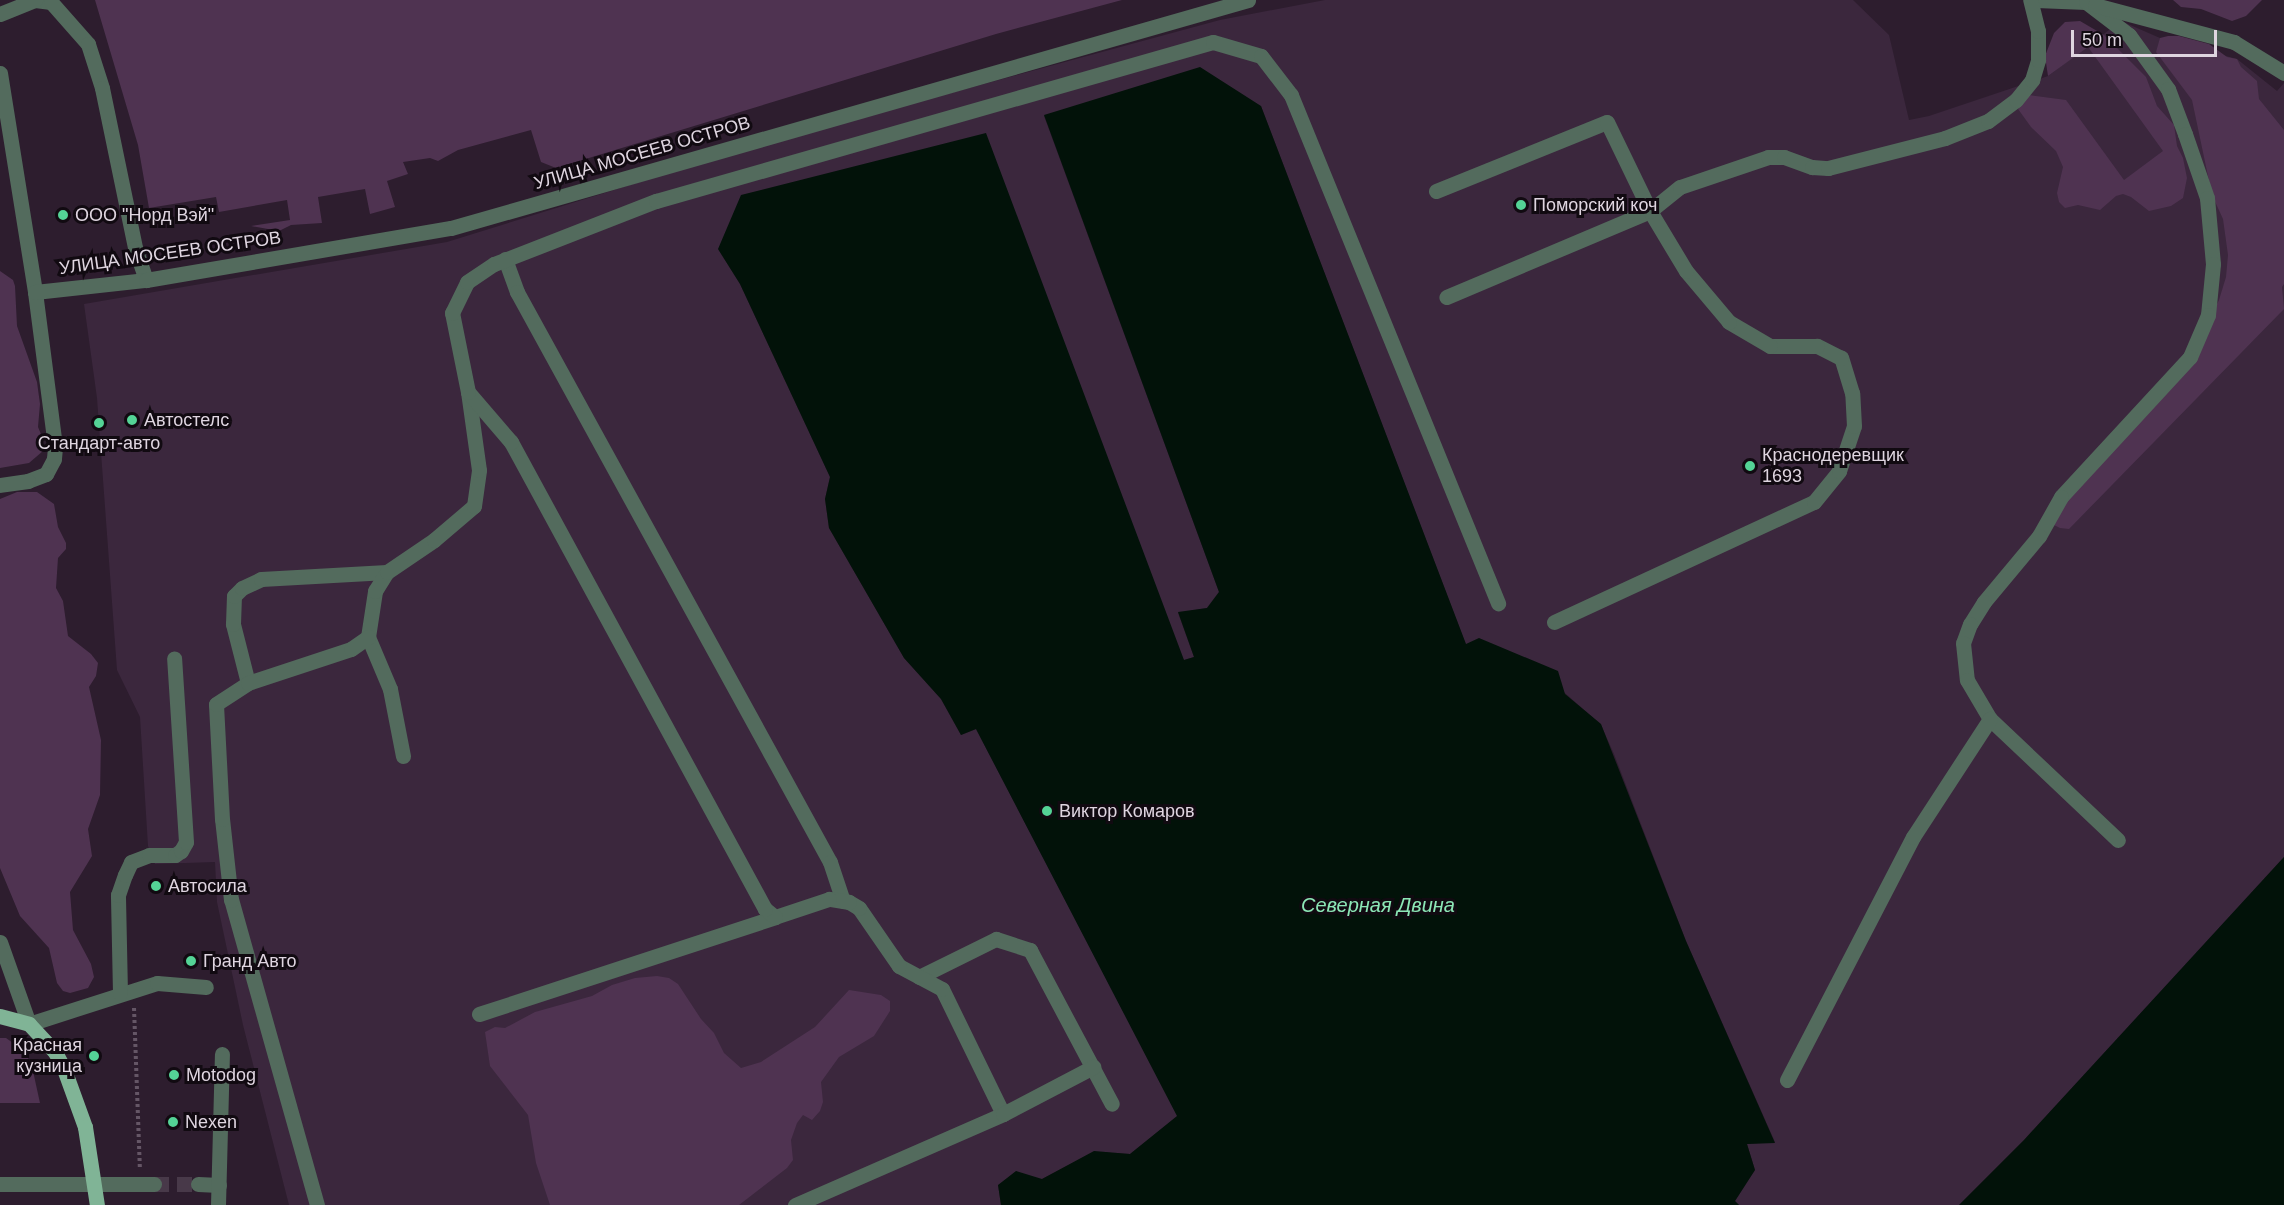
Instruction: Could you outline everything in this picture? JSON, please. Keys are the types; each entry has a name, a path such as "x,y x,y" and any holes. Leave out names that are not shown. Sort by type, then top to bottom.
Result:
{"main road":[{"path":"0,1016 29,1024 55,1052 73,1088 85,1127 97,1205"}],"street":[{"path":"0,14 35,0 51,2 88,44 102,88 135,248 146,280"},
{"name":"УЛИЦА МОСЕЕВ ОСТРОВ","path":"35,292 146,280 451,228 1248,0"},
{"path":"1446,297 1650,211 1680,187 1768,157 1784,157 1805,166 1828,168 1945,138 1988,121 2016,100 2031,80 2038,60 2038,31 2030,0"},
{"path":"2036,0 2087,1 2234,42 2284,73"},
{"path":"2087,1 2128,35 2168,89 2207,198 2213,264 2208,315 2190,357 2061,497 2039,536 1984,602 1970,624 1963,642 1967,680 1990,719 2118,840"},
{"path":"403,756 390,689 368,636 375,591 387,572 434,540 474,507 479,470 468,392 452,313 467,282 505,260 656,201 1213,42 1261,56 1291,95 1498,603"},
{"path":"0,73 35,292 54,459 46,474 28,482 0,485"},
{"path":"1436,191 1607,122 1650,211 1686,271 1729,322 1770,346 1817,346 1841,357 1852,393 1854,426 1839,471 1814,502 1554,622"},
{"path":"505,260 517,292 830,862 843,901"},
{"path":"468,392 512,442 765,909 775,917"},
{"path":"248,683 234,624 234,596 242,588 261,579 387,572"},
{"path":"317,1205 231,900 222,819 216,704 248,683 351,649 368,636"},
{"path":"127,992 118,895 125,875 131,862 149,855 175,855 181,851 186,842 174,658"},
{"path":"1787,1080 1913,837 1990,719"},
{"path":"479,1014 830,899 843,901 859,909 899,966 942,989 1003,1114"},
{"path":"919,977 996,939 1030,950 1112,1104"},
{"path":"0,942 29,1024 157,983 206,987"},
{"path":"218,1205 216,1202 219,1185 222,1054"},
{"path":"795,1205 1003,1114 1093,1066"},
{"path":"0,1184 148,1184"},
{"path":"198,1184 219,1185"}],"path":[{"path":"127,992 148,1184"}],"shaded area":[{"path":"95,0 1122,0 996,34 556,168 541,162 531,130 458,150 438,161 430,158 403,162 408,174 387,181 395,207 370,214 365,189 318,197 322,223 291,225 279,231 251,226 290,220 287,200 219,212 216,197 149,208 138,145"},
{"path":"1325,0 1853,0 1889,35 1909,120 1929,116 2048,76 2121,21 2160,38 2237,59 2277,91 2284,83 2284,857 2024,1140 1959,1205 1739,1205 1735,1201 1755,1170 1747,1144 1775,1142 1686,941 1614,754 1601,725 1565,693 1466,645 1261,106 1044,116 1219,592 1207,608 1178,613 1194,657 1184,660 718,249 740,284 830,477 825,499 829,528 904,658 941,699 961,735 976,729 1178,1116 1130,1154 1094,1152 1042,1179 998,1185 1001,1205 289,1205 243,1025 217,902 215,862 155,864 148,846 140,717 117,670 97,398 84,304 447,242 752,147 1220,20"},
{"path":"2173,0 2262,0 2246,16 2232,21 2201,9 2181,7"},
{"path":"2080,21 2104,35 2146,77 2157,106 2174,125 2177,146 2183,158 2187,178 2183,198 2171,206 2149,211 2131,197 2123,194 2116,196 2100,210 2078,205 2065,208 2059,202 2057,193 2063,167 2056,151 2031,127 2018,109 2022,99 2029,95 2066,100 2124,180 2163,151 2088,47 2048,76 2045,56 2054,33 2065,22"},
{"path":"2179,36 2209,44 2227,57 2237,59 2241,67 2257,81 2259,99 2284,130 2284,284 2282,287 2284,309 2069,529 2060,528 2054,525 2051,518 2203,332 2219,300 2226,277 2228,255 2223,219 2212,195 2192,100 2156,52 2160,38"},
{"path":"0,271 13,280 15,286 17,326 37,382 40,404 38,427 43,439 43,451 29,463 0,468"},
{"path":"17,492 37,492 54,504 58,527 66,543 66,549 58,558 56,588 63,601 68,636 91,654 98,663 96,676 89,687 101,740 100,795 88,829 92,856 70,892 73,930 91,964 94,977 88,988 70,993 63,991 57,983 49,948 20,916 0,868 0,499"},
{"path":"657,976 669,978 678,984 701,1019 714,1033 724,1053 741,1068 761,1062 815,1027 849,990 881,995 890,1001 890,1011 874,1036 839,1057 821,1082 823,1102 820,1111 812,1120 803,1115 797,1123 791,1140 793,1160 787,1168 739,1205 550,1205 536,1163 528,1115 490,1066 485,1032 495,1027 505,1028 535,1012 592,996 612,985 635,978"},
{"path":"0,1038 6,1038 20,1048 31,1062 40,1103 0,1103"}],"water":[{"name":"Северная Двина","path":"1200,67 1261,106 1466,644 1479,638 1558,671 1565,694 1601,724 1686,941 1775,1143 1747,1144 1755,1170 1735,1201 1739,1205 1001,1205 998,1185 1016,1171 1042,1179 1094,1151 1130,1154 1177,1116 976,729 961,735 941,699 904,658 829,528 825,499 830,477 740,284 718,249 741,195 986,133 1184,660 1194,657 1178,612 1207,608 1219,592 1044,115"},
{"path":"2284,857 2284,1205 1959,1205 2024,1140"}],"tunnel":[{"path":"154,1184 198,1184"}],"place":[{"name":"Поморский коч","path":"1521,205"},
{"name":"ООО \"Норд Вэй\"","path":"63,215"},
{"name":"Автостелс","path":"132,420"},
{"name":"Стандарт-авто","path":"99,423"},
{"name":"Краснодеревщик 1693","path":"1750,466"},
{"name":"Виктор Комаров","path":"1047,811"},
{"name":"Автосила","path":"156,886"},
{"name":"Гранд Авто","path":"191,961"},
{"name":"Красная кузница","path":"94,1056"},
{"name":"Motodog","path":"174,1075"},
{"name":"Nexen","path":"173,1122"}]}
